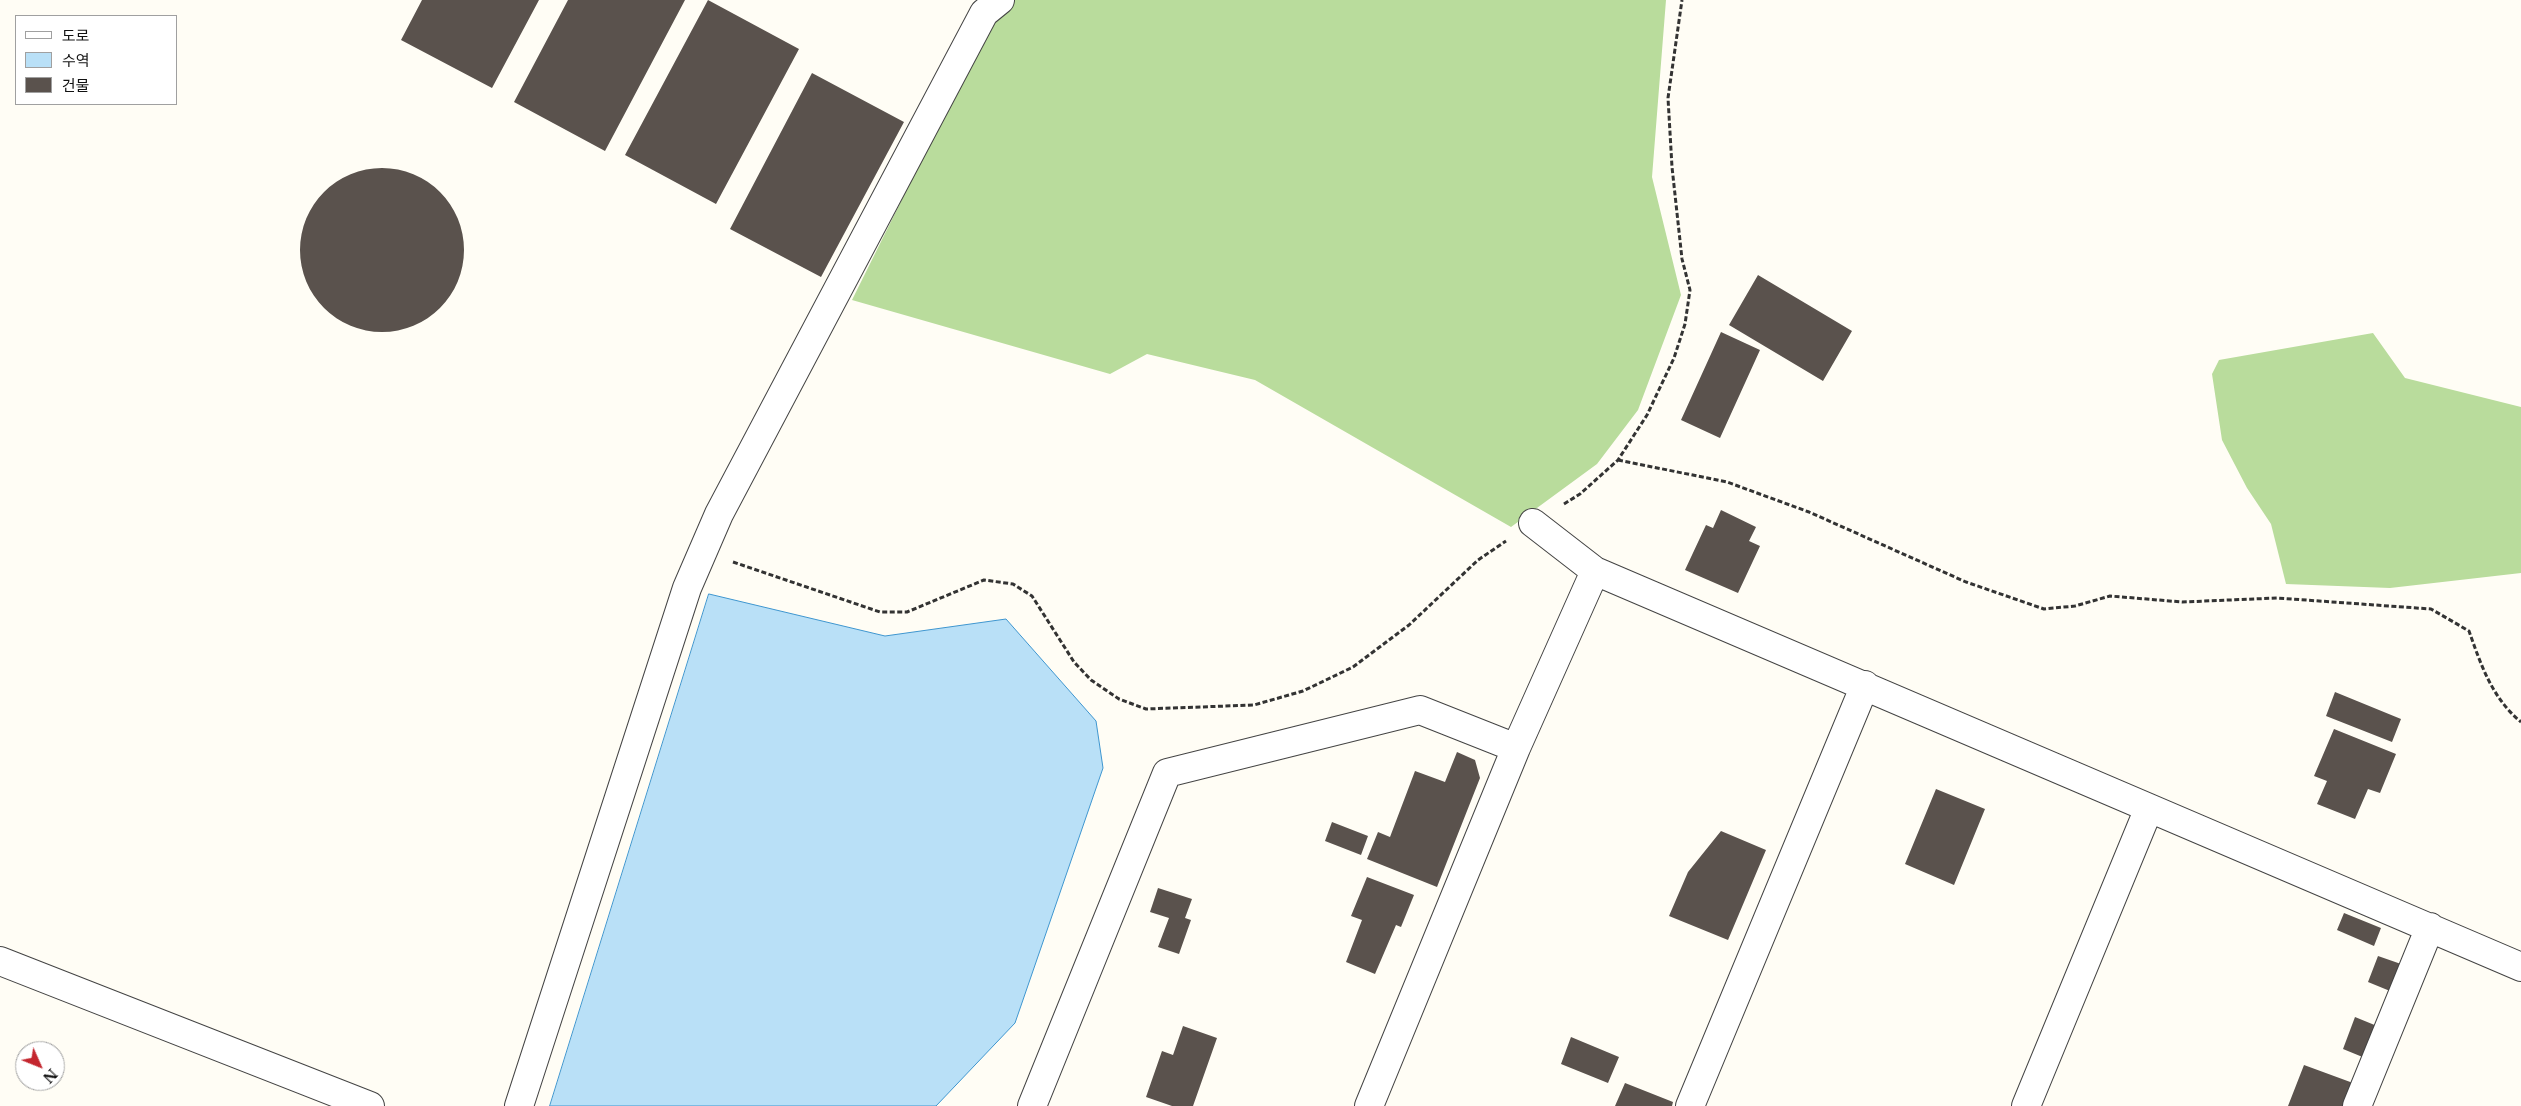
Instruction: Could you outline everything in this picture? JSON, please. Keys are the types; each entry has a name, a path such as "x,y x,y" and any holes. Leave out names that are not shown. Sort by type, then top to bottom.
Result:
{"street":[{"path":"519,1106 687,588 719,514 984,13 1000,0"},
{"path":"1533,523 1595,571 2521,967"},
{"path":"1369,1106 1516,748 1595,571"},
{"path":"1690,1106 1865,685"},
{"path":"1032,1106 1167,773 1420,710 1516,748"},
{"path":"2026,1106 2149,808"},
{"path":"2357,1106 2430,927"},
{"path":"0,961 370,1106"}],"path":[{"path":"704,552 880,612 907,612 984,580 1013,584 1032,596 1074,662 1091,680 1119,699 1146,709 1254,705 1303,691 1353,667 1409,625 1478,560 1580,494 1618,460 1647,415 1674,358 1685,324 1690,290 1682,259 1672,167 1668,98 1682,0"},
{"path":"1618,460 1727,482 1809,512 1966,582 2044,609 2075,606 2110,596 2182,602 2277,598 2431,609 2469,631 2482,668 2504,708 2521,722"}],"green space":[{"path":"1001,0 1666,0 1652,177 1681,295 1638,410 1597,464 1511,527 1255,380 1147,354 1110,374 852,300"},
{"path":"2373,333 2405,378 2521,407 2521,573 2390,588 2286,584 2271,524 2247,488 2222,440 2212,374 2219,360"}],"water":[{"path":"709,594 885,636 1006,619 1096,721 1103,768 1015,1023 936,1106 550,1106"}],"building":[{"path":"422,0 539,0 492,88 401,40"},
{"path":"568,0 685,0 605,151 514,102"},
{"path":"708,0 799,49 716,204 625,155"},
{"path":"812,73 904,122 821,277 730,229"},
{"path":"382,168 413,174 440,192 458,219 464,250 458,281 440,308 413,326 382,332 351,326 324,308 306,281 300,250 306,219 324,192 351,174"},
{"path":"1758,275 1852,331 1823,381 1729,325"},
{"path":"1721,332 1760,350 1720,438 1681,420"},
{"path":"1721,510 1756,527 1749,541 1760,546 1738,593 1685,570 1706,525 1713,528"},
{"path":"2335,692 2401,719 2392,742 2326,716"},
{"path":"2334,729 2396,754 2380,793 2368,789 2355,819 2317,804 2327,781 2314,776"},
{"path":"1457,752 1475,760 1480,778 1437,887 1367,859 1378,832 1390,837 1415,771 1445,782"},
{"path":"1936,789 1985,809 1954,885 1905,864"},
{"path":"1332,822 1368,836 1361,855 1325,841"},
{"path":"1721,831 1766,850 1728,940 1669,916 1688,872"},
{"path":"1367,877 1414,895 1401,927 1396,925 1375,974 1346,962 1362,920 1351,916"},
{"path":"1158,888 1192,899 1185,918 1191,920 1179,954 1158,947 1169,918 1150,912"},
{"path":"2344,913 2381,928 2374,946 2337,930"},
{"path":"2378,956 2401,964 2390,991 2368,982"},
{"path":"2355,1017 2377,1026 2365,1058 2343,1049"},
{"path":"1183,1026 1217,1038 1193,1106 1172,1106 1146,1097 1162,1051 1173,1055"},
{"path":"1571,1037 1619,1057 1608,1083 1561,1064"},
{"path":"2304,1065 2353,1083 2345,1106 2288,1106"},
{"path":"1625,1083 1673,1102 1672,1106 1615,1106"}]}
